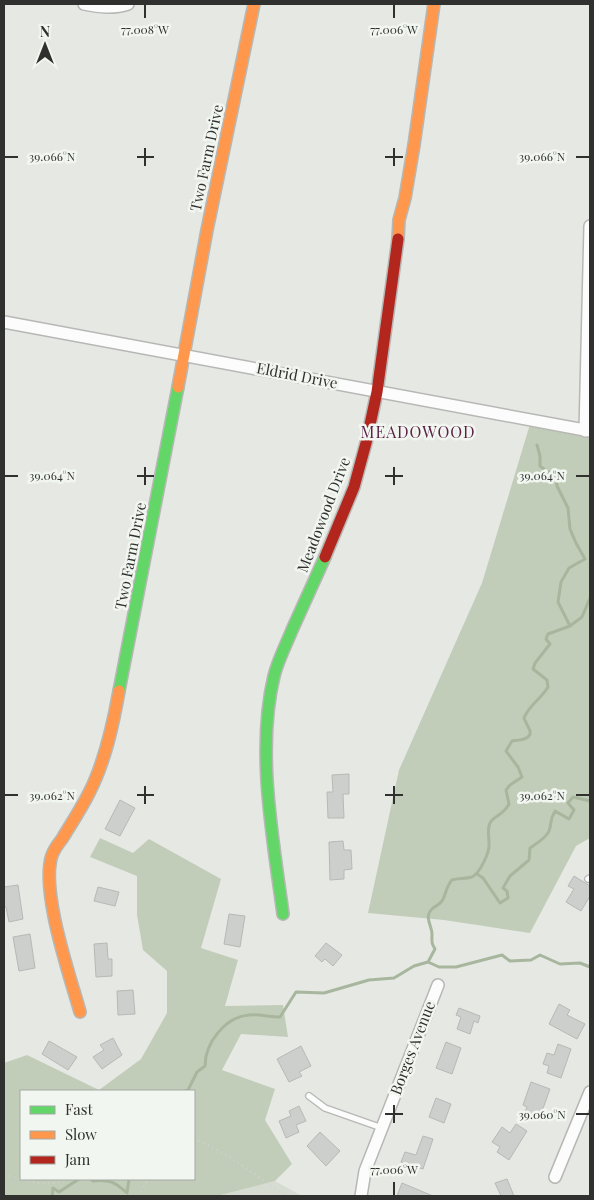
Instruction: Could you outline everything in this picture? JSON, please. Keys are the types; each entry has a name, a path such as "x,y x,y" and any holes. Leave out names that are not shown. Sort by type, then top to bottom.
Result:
{"street":[{"path":"84,4 101,8 119,7 128,4"},
{"name":"Two Farm Drive","path":"80,1012 57,928 51,899 49,872 52,855 97,776 113,723 163,470 206,237 254,4"},
{"name":"Meadowood Drive","path":"283,914 270,820 267,759 268,715 274,675 333,540 354,487 366,443 377,392 400,220 412,154 434,4"},
{"path":"588,431 590,226"},
{"name":"Eldrid Drive","path":"4,322 184,354 588,431"},
{"name":"Borges Avenue","path":"361,1196 365,1171 438,985"},
{"path":"555,1177 590,1092"}],"lane":[{"path":"308,1096 325,1108 382,1128"}],"path":[{"path":"195,1139 209,1145 237,1162 286,1196"},
{"path":"4,1175 20,1179"},
{"path":"23,1180 46,1183 61,1180"},
{"path":"139,1196 147,1180"}],"shaded area":[{"path":"275,1181 302,1196 217,1196"}],"green space":[{"path":"531,421 590,431 590,838 576,846 530,933 444,920 368,913 399,770 482,583"},
{"path":"100,838 133,853 149,839 221,879 201,948 238,960 225,1006 283,1005 288,1037 241,1034 222,1070 275,1089 265,1120 292,1164 275,1181 217,1196 4,1196 4,1063 27,1055 99,1090 141,1059 167,1013 167,971 143,950 137,915 137,876 90,857"}],"building":[{"path":"349,774 349,794 343,794 344,818 328,818 327,792 333,792 332,775"},
{"path":"120,800 135,808 120,836 105,829"},
{"path":"343,841 344,850 351,850 352,869 344,870 344,879 330,880 329,842"},
{"path":"574,876 590,886 590,896 581,911 566,902 574,889 568,886"},
{"path":"18,885 23,919 9,922 6,907 4,907 4,887"},
{"path":"98,887 119,892 115,906 94,901"},
{"path":"229,914 245,916 240,947 224,944"},
{"path":"30,934 35,968 19,971 13,937"},
{"path":"107,943 108,959 112,959 112,976 96,977 94,944"},
{"path":"326,943 342,955 333,966 325,959 322,962 315,956"},
{"path":"133,990 135,1014 118,1015 117,991"},
{"path":"559,1004 570,1010 567,1015 585,1024 577,1039 549,1024"},
{"path":"459,1008 480,1016 478,1023 474,1021 470,1034 457,1029 461,1017 456,1015"},
{"path":"113,1038 122,1055 102,1069 93,1057 104,1050 100,1045"},
{"path":"49,1041 77,1057 68,1070 42,1054"},
{"path":"446,1042 461,1048 452,1074 436,1068"},
{"path":"558,1044 571,1049 561,1078 547,1073 549,1066 543,1064 547,1053 554,1055"},
{"path":"301,1046 311,1066 299,1072 302,1076 289,1082 277,1059"},
{"path":"531,1082 550,1089 540,1117 525,1112 527,1107 523,1105"},
{"path":"436,1098 451,1104 444,1123 429,1117"},
{"path":"299,1106 306,1121 296,1125 299,1132 286,1138 279,1121 291,1116 289,1111"},
{"path":"516,1124 527,1131 509,1160 497,1152 500,1147 492,1142 502,1127 510,1133"},
{"path":"320,1132 340,1151 326,1166 307,1146"},
{"path":"423,1136 433,1139 423,1169 401,1162 405,1152 416,1155"},
{"path":"507,1179 514,1196 501,1196 495,1183"},
{"path":"402,1183 433,1196 397,1196"}],"waterway":[{"path":"537,445 540,466 548,472 555,473 557,486 568,508 570,529 585,559 569,568 561,582 558,602 570,626"},
{"path":"188,1090 197,1072 205,1066 208,1049 213,1040 232,1021 249,1015 280,1017 296,992 324,993 369,980 394,978 414,966 428,962 435,949 432,943 432,931 428,918 430,911 442,901 452,880 472,877 478,871 488,852 488,830 490,823 509,804 506,790 522,777 518,767 506,751 512,741 529,736 530,731 524,718 529,709 548,687 547,680 533,669 535,663 550,644 546,639 548,634 570,626 582,617 590,598"},
{"path":"477,874 483,878 500,903 508,898 507,891 503,888 510,876 529,860 530,848 548,834 555,811 569,819 574,810 568,803 573,797 590,801"},
{"path":"428,962 439,967 456,967 502,955 510,961 531,960 540,955 560,964 580,963 590,967"},
{"path":"52,1196 53,1188 59,1192 77,1180"},
{"path":"92,1180 103,1180"},
{"path":"103,1180 112,1182 127,1193 129,1180"}],"traffic: fast":[{"path":"119,691 178,387"},
{"path":"283,914 268,795 266,734 269,704 278,664 325,557"}],"traffic: slow":[{"path":"178,387 207,230 254,4"},
{"path":"398,239 399,220 405,198 414,145 434,4"},
{"path":"80,1012 53,911 49,870 56,847 83,805 100,769 119,691"}],"traffic: jam":[{"path":"325,557 354,487 366,443 377,392 398,239"}],"district":[{"name":"MEADOWOOD","path":"418,432"}]}
